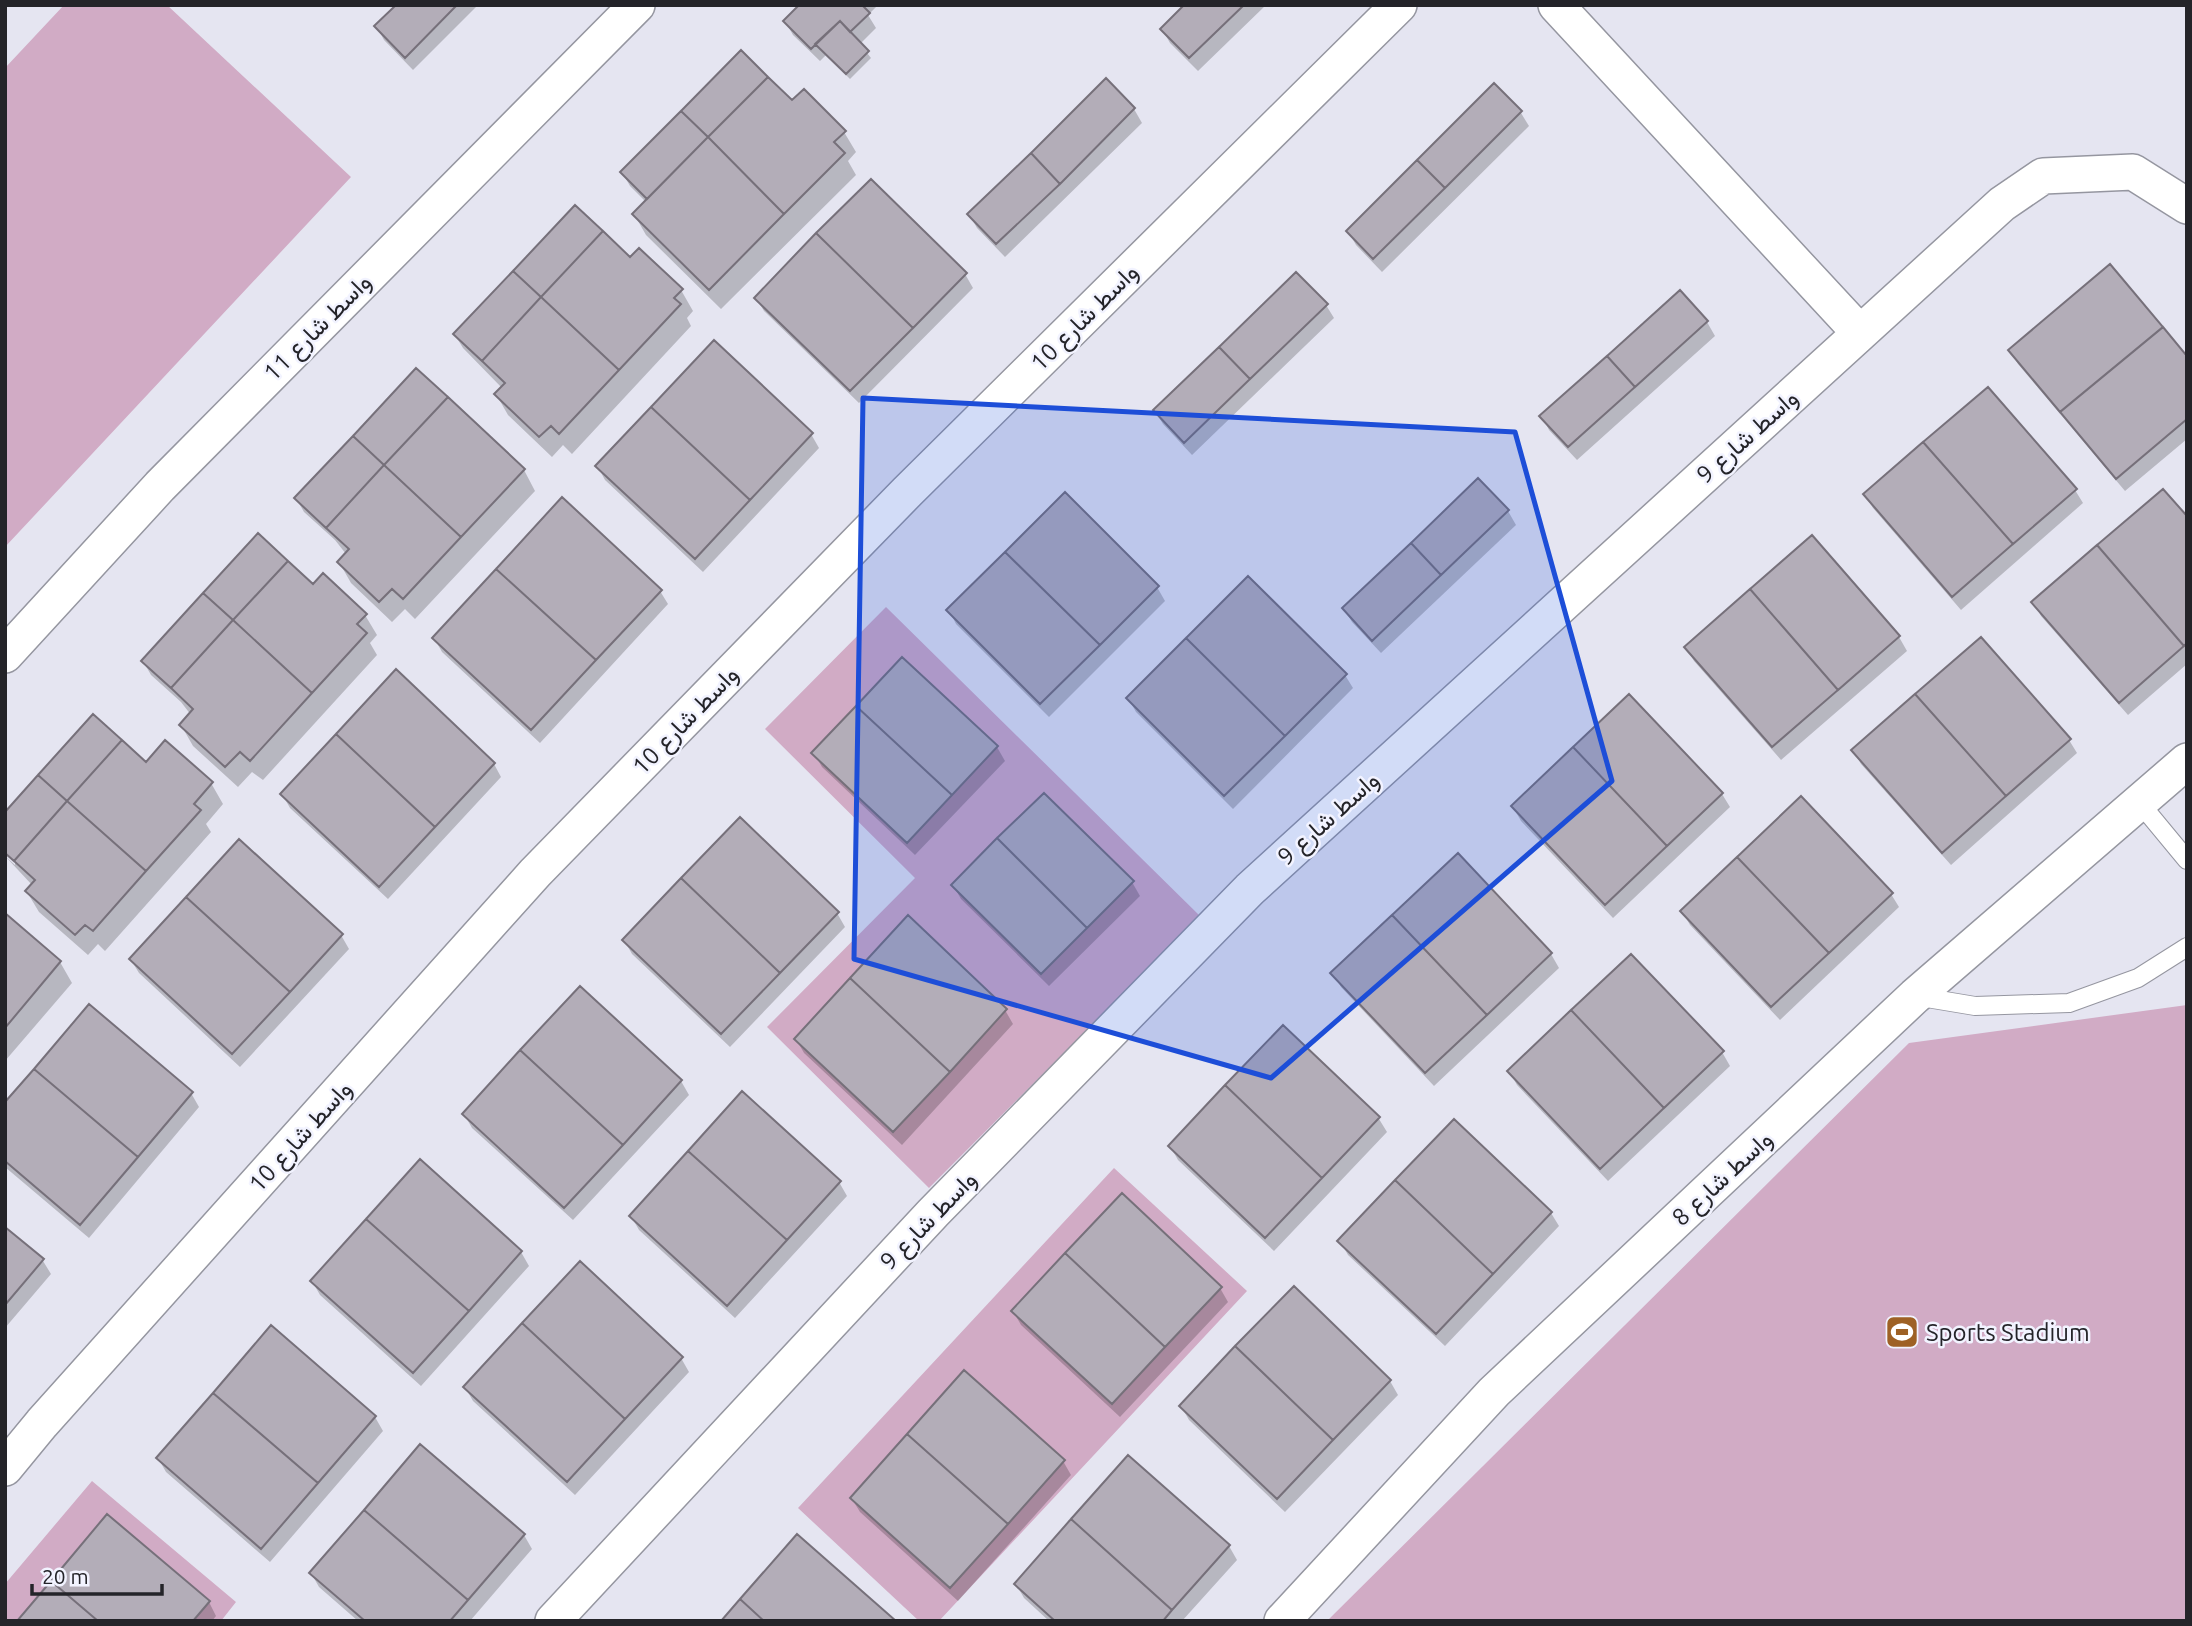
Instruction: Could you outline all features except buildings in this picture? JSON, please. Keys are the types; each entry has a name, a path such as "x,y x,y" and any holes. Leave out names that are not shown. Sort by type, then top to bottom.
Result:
{"street":[{"name":"واسط شارع 11","path":"5,655 160,486 637,5"},
{"name":"واسط شارع 10","path":"5,1468 41,1423 535,873 907,492 1399,5"},
{"path":"1556,5 1860,333"},
{"name":"واسط شارع 9","path":"553,1621 933,1213 1250,889 2002,204 2043,176 2133,172 2187,206"},
{"name":"واسط شارع 8","path":"1282,1621 1494,1392 1915,996 2187,761"}],"lane":[{"path":"2139,802 2187,860"},
{"path":"1915,996 1975,1006 2070,1003 2138,978 2187,947"}],"highlighted area":[{"path":"863,398 1515,432 1612,781 1271,1078 854,959"}],"shaded area":[{"path":"64,5 167,5 351,177 5,547 5,68"},
{"path":"886,607 1200,916 929,1188 767,1027 915,878 765,729"},
{"name":"Sports Stadium","path":"2187,1005 2187,1621 1327,1621 1909,1043"},
{"path":"1114,1168 1247,1291 939,1621 919,1621 798,1508"},
{"path":"92,1481 236,1602 221,1621 5,1621 5,1584"}],"place":[{"name":"Sports Stadium","path":"1902,1332"}]}
